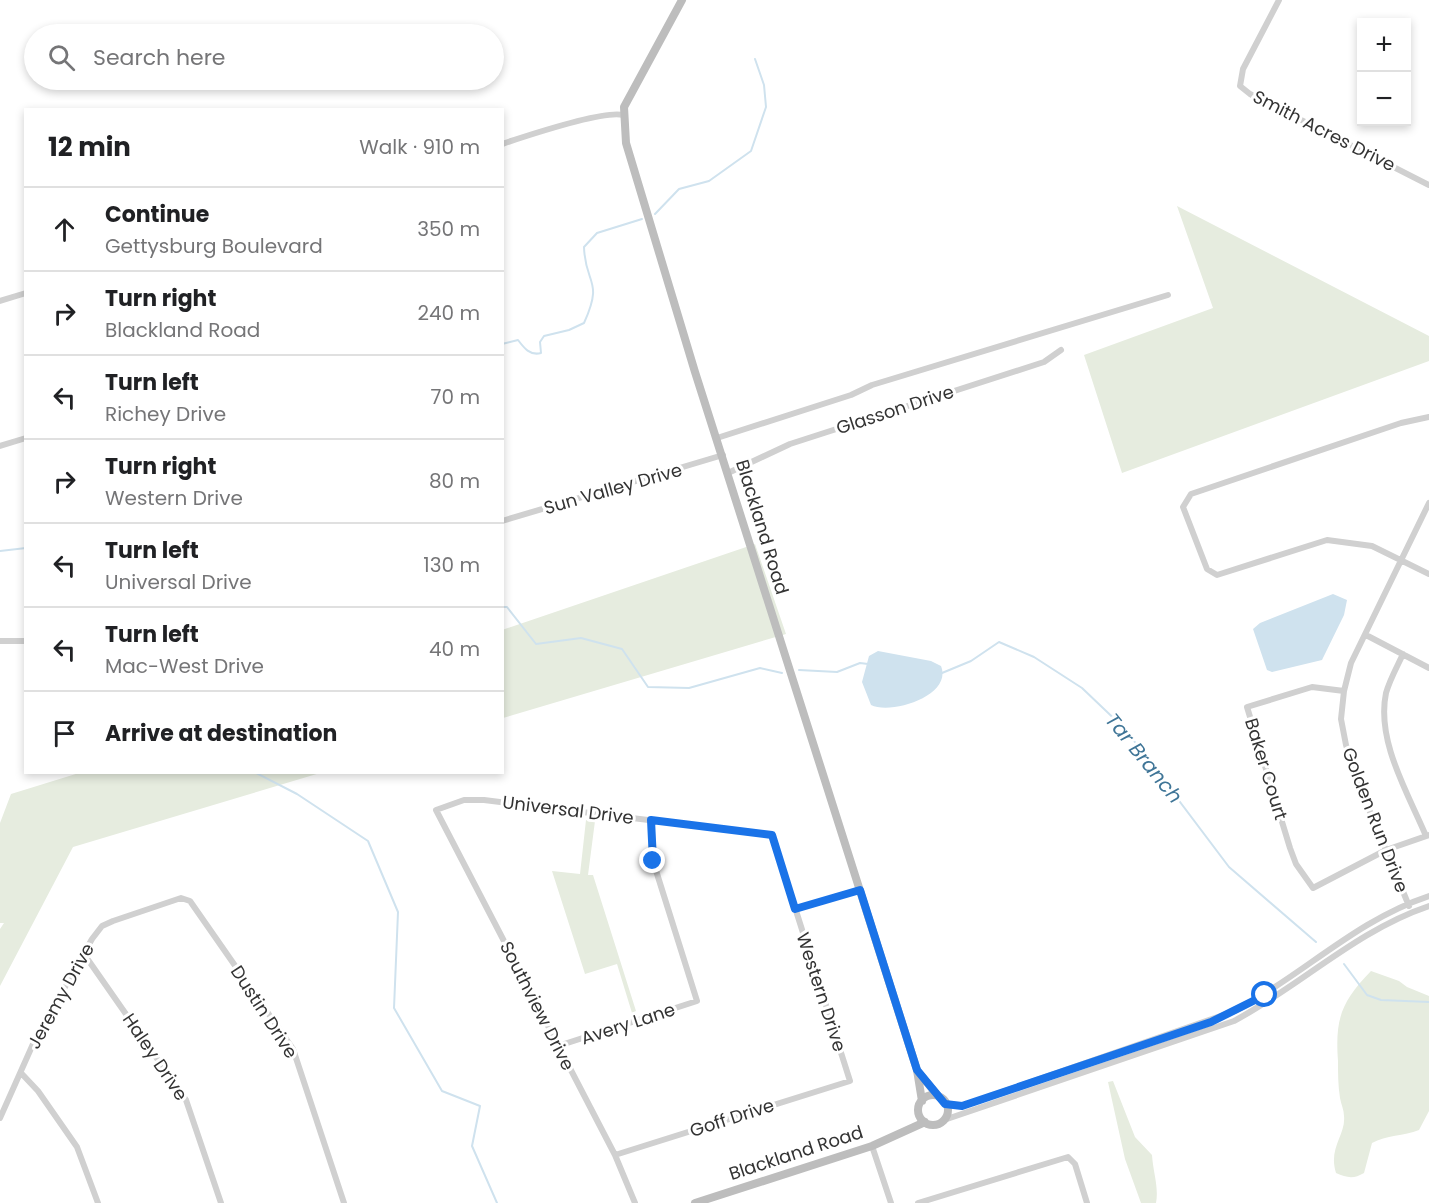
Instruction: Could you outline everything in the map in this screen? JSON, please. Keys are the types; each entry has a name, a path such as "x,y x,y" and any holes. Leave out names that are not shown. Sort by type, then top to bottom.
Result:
{"street":[{"path":"504,143 593,119 616,114 623,115 631,91 681,0"},
{"name":"Smith Acres Drive","path":"1279,0 1243,69 1240,86 1250,94 1429,185"},
{"name":"Blackland Road","path":"623,115 631,160 917,1070 922,1101"},
{"path":"0,301 24,294"},
{"path":"717,438 851,395 872,385 1168,295"},
{"name":"Glasson Drive","path":"728,473 790,444 1044,362 1061,350"},
{"path":"1429,417 1401,423 1191,494 1183,507 1207,569 1217,575 1327,540 1372,546 1429,574"},
{"path":"0,446 24,439"},
{"name":"Sun Valley Drive","path":"504,520 723,455"},
{"name":"Golden Run Drive","path":"1411,912 1346,745 1341,719 1344,691 1351,663 1403,561 1429,503"},
{"path":"1366,635 1429,668"},
{"path":"0,641 24,641"},
{"path":"1386,850 1427,835 1392,753 1386,733 1384,714 1386,693 1403,654"},
{"name":"Baker Court","path":"1344,691 1305,689 1248,707 1290,848 1296,864 1313,888 1386,850"},
{"name":"Universal Drive","path":"436,810 464,800 484,800 772,835"},
{"name":"Southview Drive","path":"436,810 615,1155 635,1203"},
{"name":"Avery Lane","path":"558,1047 697,1001 653,861 651,820"},
{"name":"Western Drive","path":"772,835 850,1081"},
{"path":"795,909 860,890"},
{"path":"1429,897 1407,903 1349,936 1288,979 1235,1011 1192,1028 962,1106 932,1096 922,1101 918,1110 925,1122 936,1125 944,1120 1234,1021 1294,986 1383,924 1429,906"},
{"name":"Jeremy Drive","path":"0,1118 22,1074 33,1044 102,926 165,902 187,899"},
{"name":"Dustin Drive","path":"187,899 293,1049 344,1203"},
{"name":"Haley Drive","path":"84,954 186,1100 220,1203"},
{"path":"1288,979 1294,986"},
{"path":"1192,1028 1195,1036"},
{"path":"1142,1044 1145,1053"},
{"name":"Blackland Road","path":"917,1070 942,1100"},
{"path":"22,1074 38,1091 77,1148 98,1203"},
{"name":"Goff Drive","path":"615,1155 850,1081"},
{"path":"942,1100 947,1111 944,1120"},
{"name":"Blackland Road","path":"905,1129 918,1110"},
{"name":"Blackland Road","path":"695,1203 717,1200 872,1146 905,1129 925,1122"},
{"path":"872,1146 891,1203"},
{"path":"918,1203 1068,1157 1075,1164 1088,1203"}],"shaded area":[{"path":"1177,206 1429,336 1429,361 1122,473 1084,355 1213,308"},
{"path":"755,544 786,634 504,718 504,629"},
{"path":"76,774 317,774 73,847 0,986 0,929 4,923 0,923 0,823 11,794"},
{"path":"586,820 595,821 588,875 593,875 636,1011 632,1013 617,964 585,974 552,871 580,874"},
{"path":"1371,971 1399,981 1429,996 1429,1111 1419,1130 1383,1138 1372,1143 1364,1173 1347,1177 1336,1173 1334,1164 1334,1156 1344,1123 1338,1084 1339,1022 1353,992"},
{"path":"1113,1081 1135,1137 1152,1155 1156,1203 1141,1203 1125,1159 1108,1082"}],"water":[{"path":"1333,594 1347,600 1344,615 1322,660 1272,672 1267,670 1253,629 1260,623"},
{"path":"878,651 931,661 941,666 942,677 938,686 929,694 905,705 880,707 871,705 862,682 869,656"}],"waterway":[{"path":"655,214 679,189 709,181 751,151 766,107 764,85 755,59"},
{"path":"504,344 518,340 530,352 541,353 540,342 544,336 569,330 584,323 593,298 584,247 597,233 642,219"},
{"name":"Tar Branch","path":"0,551 24,548"},
{"name":"Tar Branch","path":"504,607 507,607 536,644 581,638 622,649 648,687 689,688 760,668 782,673"},
{"name":"Tar Branch","path":"942,673 971,661 999,642 1034,657 1082,688 1125,729 1229,867 1316,942"},
{"name":"Tar Branch","path":"799,670 837,672 860,663 868,664"},
{"path":"258,774 297,794 368,841 398,912 394,1008 442,1091 480,1106 472,1146 497,1203"},
{"name":"Tar Branch","path":"1344,964 1367,995 1381,1000 1429,1002"}],"route":[{"path":"653,861 651,820 772,835 795,909 860,890 917,1070 927,1085 945,1104 962,1106 1211,1022 1265,995"}]}
